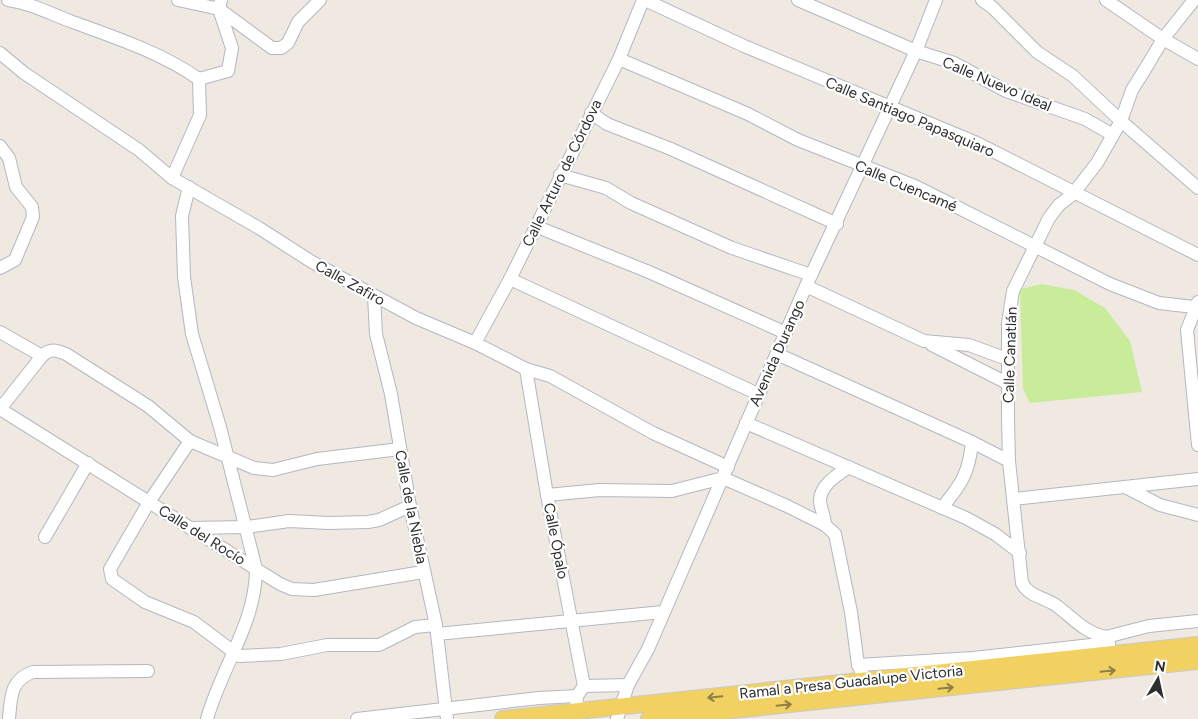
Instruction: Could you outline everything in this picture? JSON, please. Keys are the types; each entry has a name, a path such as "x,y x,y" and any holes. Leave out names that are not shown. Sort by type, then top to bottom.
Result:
{"main road":[{"name":"Ramal a Presa Guadalupe Victoria","path":"649,719 672,718 870,688 1109,645 1198,645"},
{"name":"Ramal a Presa Guadalupe Victoria","path":"503,719 579,697 618,713 870,688 1198,661"}],"street":[{"path":"8,0 42,9 105,32 169,61 199,80 228,71 232,48 220,5"},
{"path":"178,0 220,5 272,48 281,48 288,43 298,22 320,0"},
{"name":"Calle Arturo de Córdova","path":"475,343 510,280 560,175 619,59 644,0"},
{"name":"Calle Santiago Papasquiaro","path":"644,0 744,46 977,143 1073,194 1132,221 1198,255"},
{"name":"Calle Nuevo Ideal","path":"798,0 916,51 954,63 1006,91 1085,119 1113,134"},
{"name":"Avenida Durango","path":"618,713 628,685 648,649 809,280 837,224 861,167 916,51 936,0"},
{"path":"982,0 992,6 1037,52 1073,76 1198,188"},
{"path":"1106,0 1163,39 1198,59"},
{"name":"Calle Canatlán","path":"1109,645 1080,625 1056,605 1025,589 1022,583 1009,461 1008,322 1014,291 1049,218 1059,205 1073,194 1097,164 1121,121 1132,90 1163,39 1194,0"},
{"name":"Calle Zafiro","path":"0,53 24,73 139,150 172,178 259,228 312,262 416,318 475,343 526,368 550,376 725,473 825,525 836,534 851,612 858,666"},
{"name":"Calle Cuencamé","path":"619,59 748,114 787,135 861,167 915,186 1000,227 1071,266 1159,303 1196,304"},
{"path":"172,178 200,115 199,80"},
{"path":"591,113 607,124 670,149 837,224"},
{"path":"0,146 9,158 16,187 32,207 33,217 15,260 0,268"},
{"path":"560,175 606,188 631,203 809,280 1008,383"},
{"path":"189,187 182,216 184,277 189,314 198,358 229,458 256,569 253,601 233,653 212,699 207,719"},
{"path":"535,226 649,272 786,333"},
{"path":"510,280 758,394"},
{"name":"Calle de la Niebla","path":"374,296 376,334 391,394 410,506 436,630 447,714"},
{"path":"1196,304 1192,330 1198,445"},
{"path":"0,332 42,356"},
{"path":"924,341 969,344 1008,359"},
{"path":"0,409 42,356 47,351 55,350 66,354 148,406 190,441 254,468 273,470 318,459 400,449"},
{"path":"777,354 972,442 1009,461"},
{"name":"Calle Ópalo","path":"526,368 547,495 572,621 579,697"},
{"name":"Calle del Rocío","path":"0,409 280,584 303,591 423,572"},
{"path":"746,423 982,526 1020,552"},
{"path":"190,441 149,502 110,569 112,579 146,602 194,622 233,653 248,657 281,654 314,646 378,645 414,627 436,630 572,621 663,612"},
{"path":"942,508 964,480 970,459 972,442"},
{"path":"45,537 88,464"},
{"path":"825,525 820,501 821,493 835,477 849,467"},
{"path":"547,495 600,490 672,491 725,473"},
{"path":"1013,499 1198,479"},
{"path":"1125,487 1160,505 1198,515"},
{"path":"190,528 247,527 289,521 368,522 410,506"},
{"path":"870,688 858,666 973,658 1109,645 1149,626 1198,621"},
{"path":"9,719 12,690 24,675 33,672 148,670"},
{"path":"357,719 447,714 539,698 579,697 628,685"}],"green space":[{"path":"1042,284 1074,290 1105,308 1130,341 1142,392 1030,403 1023,388 1020,289"}]}
